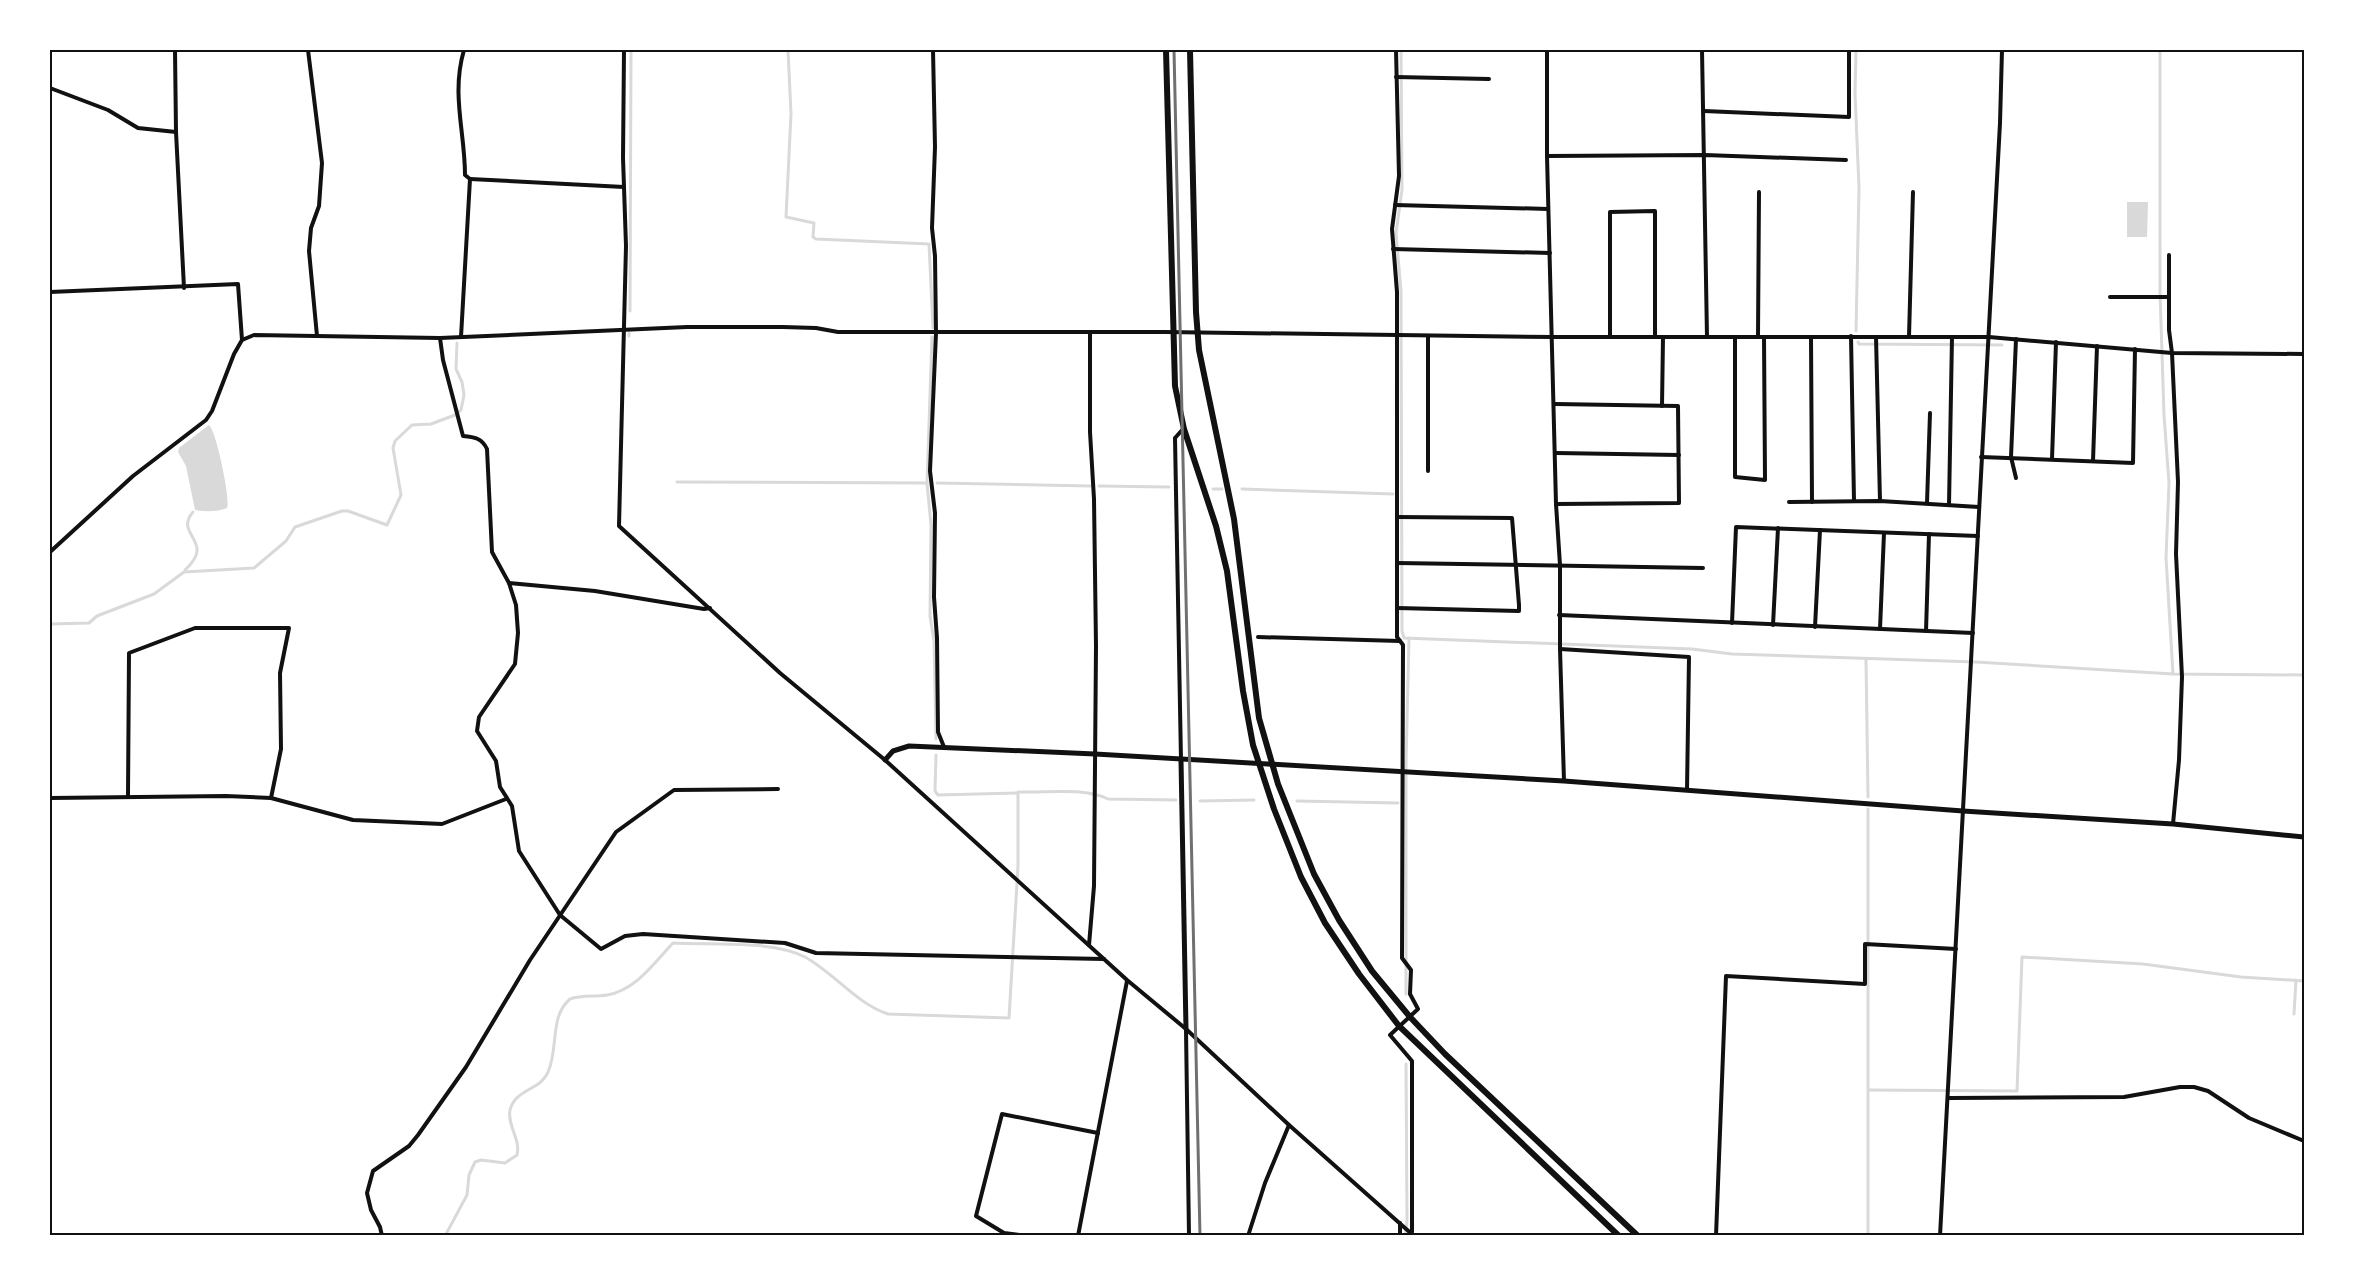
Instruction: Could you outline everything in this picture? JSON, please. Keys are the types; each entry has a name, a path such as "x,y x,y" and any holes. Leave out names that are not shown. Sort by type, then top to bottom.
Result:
{"main road":[{"path":"1166,50 1174,386 1184,429 1216,526 1227,571 1247,718 1259,765 1274,809 1301,877 1326,923 1359,974 1398,1026 1619,1236"},
{"path":"1190,50 1197,333 1234,519 1259,718 1272,765 1314,874 1339,920 1372,971 1410,1017 1445,1054 1638,1236"}],"street":[{"path":"175,50 176,132 184,288"},
{"path":"308,50 322,163 319,206 311,228 309,251 317,336"},
{"path":"464,50 460,67 459,122 465,175 470,179 624,187"},
{"path":"624,50 626,246 619,526 780,673 885,760 1127,980 1186,1029 1289,1125 1413,1234"},
{"path":"933,50 935,147 932,228 935,256 936,333 930,471 935,522 934,597 938,732 944,747"},
{"path":"1396,50 1399,78 1399,176 1398,206 1392,229 1396,249 1399,336 1400,609 1397,637 1403,645 1405,772 1402,958 1411,970 1410,994 1418,1009 1391,1033 1391,1037 1412,1061 1413,1234"},
{"path":"1547,50 1548,209 1556,504 1560,565 1559,641 1564,781"},
{"path":"1702,50 1707,337"},
{"path":"1704,111 1849,117 1849,50"},
{"path":"1940,1236 1989,342 2002,50"},
{"path":"1399,78 1489,79"},
{"path":"50,88 108,110 138,128 176,132"},
{"path":"1547,156 1705,155 1846,160"},
{"path":"461,337 470,179"},
{"path":"1758,337 1759,192"},
{"path":"1909,337 1913,192"},
{"path":"1398,206 1548,209"},
{"path":"1610,337 1610,213 1655,212 1655,337"},
{"path":"1396,249 1550,253"},
{"path":"2169,255 2167,297 2178,482 2176,554 2182,677 2179,760 2173,824"},
{"path":"50,292 238,284 242,340 206,420 133,476 50,552"},
{"path":"2110,297 2167,297"},
{"path":"242,340 254,335 440,338 687,327 783,327 816,328 838,333 1173,332 1428,337 1851,336 1876,342 1909,337 1952,342 2016,339 2172,353 2304,354"},
{"path":"1089,945 1094,886 1095,754 1095,499 1090,432 1090,333"},
{"path":"1851,336 1854,501"},
{"path":"1428,337 1428,471"},
{"path":"1662,406 1663,337"},
{"path":"1735,337 1735,477 1765,480 1764,337"},
{"path":"1810,337 1812,502"},
{"path":"440,338 463,436 477,438 488,448 492,552 509,583 517,615 515,664 488,703 477,723 477,731 496,761 500,787 512,806 519,851 560,915 601,949 625,936 643,934 784,943 816,953 1105,959"},
{"path":"2016,339 2011,457 2016,478"},
{"path":"1876,342 1880,501"},
{"path":"1949,505 1952,342"},
{"path":"2052,459 2056,342"},
{"path":"2093,461 2097,346"},
{"path":"1982,457 2133,463 2135,349"},
{"path":"1555,404 1678,406 1679,503 1556,504"},
{"path":"1927,503 1930,413"},
{"path":"1184,429 1175,438 1189,1236"},
{"path":"1556,453 1678,455"},
{"path":"1789,502 1880,501 1979,507"},
{"path":"1400,517 1512,518 1519,587 1519,611 1400,609"},
{"path":"1732,623 1736,527 1978,536"},
{"path":"1773,625 1778,528"},
{"path":"1815,627 1820,530"},
{"path":"1880,630 1884,532"},
{"path":"1926,632 1929,534"},
{"path":"1400,563 1703,568"},
{"path":"509,583 595,591 704,609 710,608"},
{"path":"1559,615 1972,633"},
{"path":"128,796 129,653 195,628 289,628 279,672 281,749 271,798"},
{"path":"1258,637 1400,641"},
{"path":"1560,649 1689,657 1687,790"},
{"path":"885,760 893,751 909,746 1095,754 1564,781 1963,811 2173,824 2304,837"},
{"path":"382,1236 371,1210 368,1193 373,1171 409,1146 418,1135 466,1067 530,960 616,832 674,790 778,789"},
{"path":"50,798 97,799 128,796 271,798 353,820 442,824 506,799"},
{"path":"1716,1236 1726,976 1865,984 1865,944 1956,950"},
{"path":"1078,1236 1127,980"},
{"path":"1948,1098 2124,1097 2180,1087 2194,1087 2208,1091 2248,1119 2304,1141"},
{"path":"1027,1236 1004,1233 976,1216 1002,1114 1098,1133"},
{"path":"1248,1236 1268,1174 1289,1125"},
{"path":"1400,1236 1402,1224"}],"shaded area":[{"path":"2127,202 2148,202 2147,237 2127,237"},
{"path":"209,425 219,452 228,503 227,508 219,510 195,510 186,466 178,452 179,448"}],"waterway":[{"path":"630,311 631,50"},
{"path":"788,50 791,114 786,217 814,223 813,237 816,239 929,244 933,328"},
{"path":"1401,50 1402,190 1396,233 1401,291 1402,631 1404,638 1692,649 1732,654 1976,662 2173,674 2304,675"},
{"path":"1856,50 1855,93 1859,188 1856,331"},
{"path":"2158,50 2160,53 2160,292 2169,483 2166,558 2173,674"},
{"path":"932,337 927,483 931,525 930,616 934,641 936,739"},
{"path":"1858,342 1859,344 2002,345"},
{"path":"50,624 89,623 97,616 154,594 184,572 254,568 286,541 295,527 342,511 387,525 401,495 393,448 395,441 412,425 431,424 455,415 461,410 464,395 462,382 456,369 457,343"},
{"path":"677,482 927,483"},
{"path":"937,483 1090,486"},
{"path":"1099,486 1169,487"},
{"path":"1213,489 1222,489"},
{"path":"1242,489 1393,494"},
{"path":"185,570 194,560 197,552 188,527 188,520 193,512"},
{"path":"1406,994 1406,765 1409,638"},
{"path":"1866,659 1868,797"},
{"path":"936,755 935,791 938,795 1017,793"},
{"path":"445,1236 467,1195 469,1175 475,1162 481,1160 505,1163 517,1155 518,1149 510,1122 510,1110 522,1093 545,1078 551,1063 559,1015 563,1006 570,999 607,995 627,988 644,975 673,943 741,944 776,948 805,957 866,1003 888,1014 1009,1018 1018,866 1018,792 1076,792 1108,799 1176,800"},
{"path":"1200,801 1254,800"},
{"path":"1297,801 1398,803"},
{"path":"1868,809 1868,1236"},
{"path":"1869,1090 2017,1091 2022,957 2143,964 2241,977 2304,981"},
{"path":"2294,1014 2296,980"},
{"path":"1405,1236 1407,1221 1406,1064"}],"railway":[{"path":"1174,50 1200,1236"}]}
